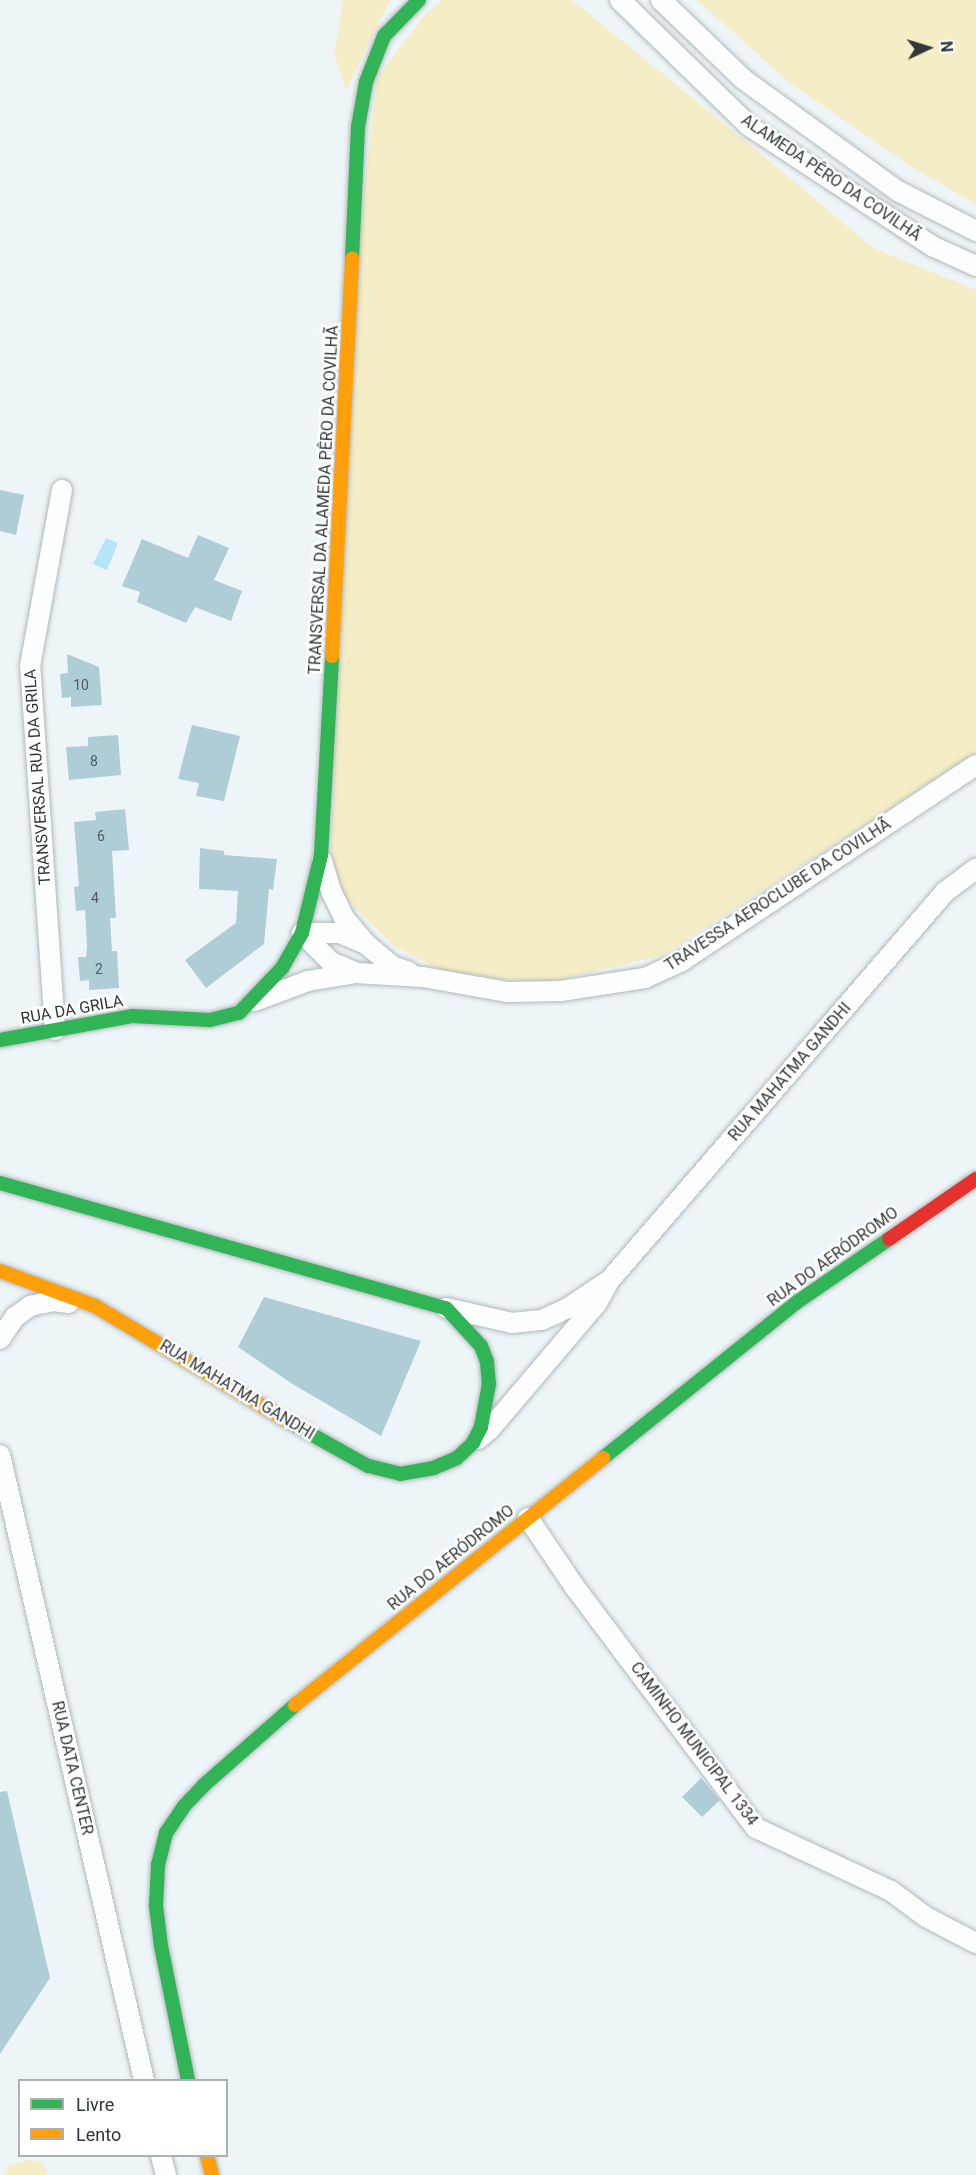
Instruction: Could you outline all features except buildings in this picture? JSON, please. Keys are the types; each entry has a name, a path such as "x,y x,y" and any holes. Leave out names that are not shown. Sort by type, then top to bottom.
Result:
{"street":[{"name":"TRANSVERSAL DA ALAMEDA PÊRO DA COVILHÃ","path":"253,1002 282,968 302,933 321,855 344,456 358,127 366,82 384,36 419,0"},
{"name":"ALAMEDA PÊRO DA COVILHÃ","path":"620,0 749,126 934,248 976,266"},
{"name":"ALAMEDA PÊRO DA COVILHÃ","path":"661,0 743,79 898,191 976,231"},
{"name":"TRANSVERSAL RUA DA GRILA","path":"55,1030 30,666 62,490"},
{"name":"TRAVESSA AEROCLUBE DA COVILHÃ","path":"321,855 332,893 344,918 366,944 392,966 423,976 507,992 561,991 645,978 692,954 976,765"},
{"name":"RUA MAHATMA GANDHI","path":"0,1271 95,1306 252,1401 368,1466 400,1474 434,1468 457,1458 490,1429 597,1303 609,1281 945,892 976,868"},
{"name":"TRAVESSA AEROCLUBE DA COVILHÃ","path":"302,933 340,933 366,944"},
{"name":"TRAVESSA AEROCLUBE DA COVILHÃ","path":"302,933 332,962 356,973"},
{"name":"TRAVESSA AEROCLUBE DA COVILHÃ","path":"253,1002 308,981 356,973 423,976"},
{"name":"RUA DA GRILA","path":"0,1040 132,1016 210,1020 239,1013 253,1002"},
{"name":"RUA DO AERÓDROMO","path":"188,2079 161,1946 156,1906 158,1864 166,1833 184,1806 204,1785 281,1717 797,1302 976,1179"},
{"name":"RUA MAHATMA GANDHI","path":"0,1183 446,1308 512,1323 542,1320 568,1308 609,1281"},
{"path":"0,1338 15,1317 30,1306 53,1301 95,1306"},
{"path":"446,1308 481,1346 487,1362 487,1403 481,1427 473,1443"},
{"name":"RUA DATA CENTER","path":"0,1455 144,2079"},
{"name":"CAMINHO MUNICIPAL 1334","path":"528,1518 574,1586 756,1828 891,1891 926,1917 976,1942"},
{"path":"161,2157 166,2175"},
{"path":"207,2157 212,2175"}],"shaded area":[{"path":"343,0 390,0 346,91 334,54"},
{"path":"442,0 572,0 873,248 976,290 976,752 663,955 543,983 447,973 394,946 351,904 330,874 356,261 377,78 423,17"},
{"path":"697,0 976,0 976,204 912,167 790,83"},
{"path":"29,2160 41,2162 48,2171 46,2175 3,2175 9,2165"}],"water":[{"path":"106,538 118,543 107,570 93,564"}],"traffic: fast":[{"path":"352,259 358,127 366,82 384,36 419,0"},
{"path":"0,1040 132,1016 210,1020 239,1013 282,968 302,933 321,855 332,656"},
{"path":"0,1183 446,1308 481,1346 487,1362 489,1384 481,1427 473,1443 457,1458 434,1468 401,1474 368,1466 284,1419"},
{"path":"603,1458 797,1302 889,1239"},
{"path":"188,2079 161,1946 156,1906 158,1865 166,1833 184,1806 204,1785 295,1705"}],"traffic: slow":[{"path":"332,656 352,259"},
{"path":"0,1271 95,1306 284,1419"},
{"path":"295,1705 603,1458"},
{"path":"207,2157 212,2175"}],"traffic: jam":[{"path":"889,1239 976,1179"}]}
